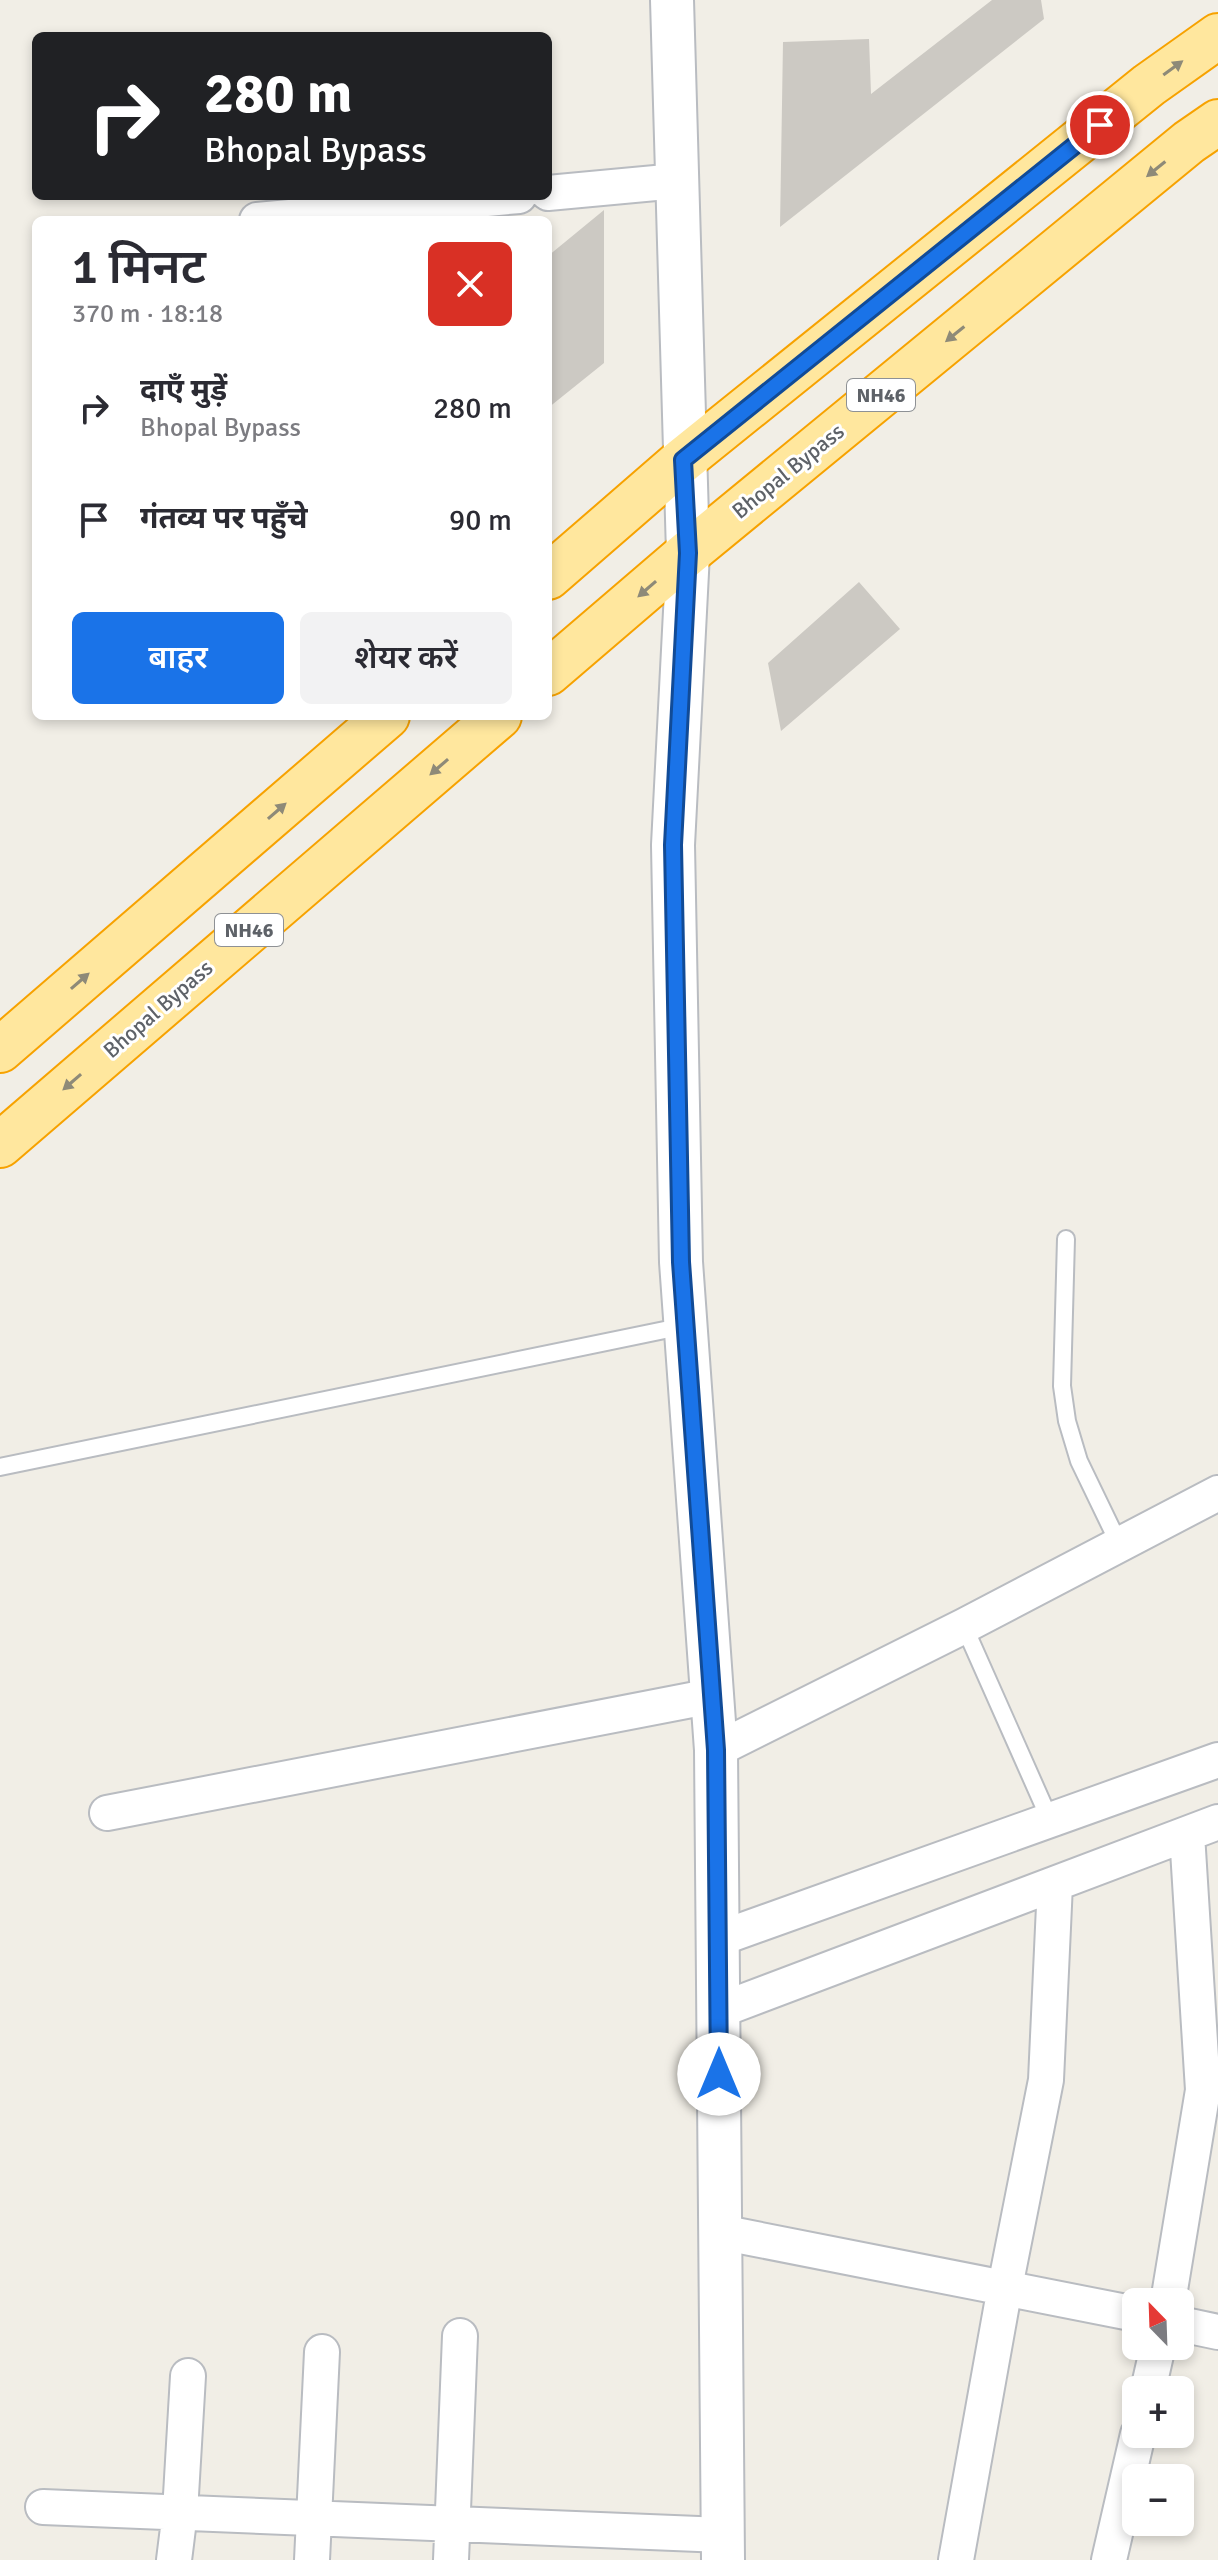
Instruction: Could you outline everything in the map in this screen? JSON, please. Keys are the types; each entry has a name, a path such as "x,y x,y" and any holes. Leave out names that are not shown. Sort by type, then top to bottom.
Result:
{"highway":[{"path":"552,574 683,460 1149,85 1218,36"},
{"name":"Bhopal Bypass","path":"552,670 688,553 1165,162 1218,122"},
{"path":"0,1050 382,720"},
{"name":"Bhopal Bypass","path":"0,1145 494,720"}],"street":[{"path":"43,2507 452,2524 723,2548 716,1750 681,1262 673,845 688,553 672,0"},
{"path":"552,193 677,181"},
{"path":"306,216 481,200"},
{"path":"716,1750 1121,1546 1218,1493"},
{"path":"107,1813 712,1696"},
{"path":"718,1939 1218,1760"},
{"path":"718,2011 1202,1828 1203,2090 1170,2288"},
{"path":"956,2560 1046,2080 1055,1884"},
{"path":"720,2232 1122,2311"},
{"path":"1194,2327 1218,2332"},
{"path":"451,2560 460,2336"},
{"path":"312,2560 322,2352"},
{"path":"174,2560 188,2376"},
{"path":"1109,2560 1135,2448"}],"lane":[{"path":"1066,1239 1062,1386 1067,1421 1079,1461 1121,1546"},
{"path":"0,1467 686,1326"},
{"path":"964,1626 1050,1820"}],"building":[{"path":"992,0 1041,0 1044,19 780,227 783,42 869,39 871,94"},
{"path":"604,210 604,363 552,405 552,253"},
{"path":"859,582 900,629 781,731 768,663"}],"route":[{"path":"719,2074 716,1750 681,1262 673,845 688,553 683,460 1100,125"}]}
